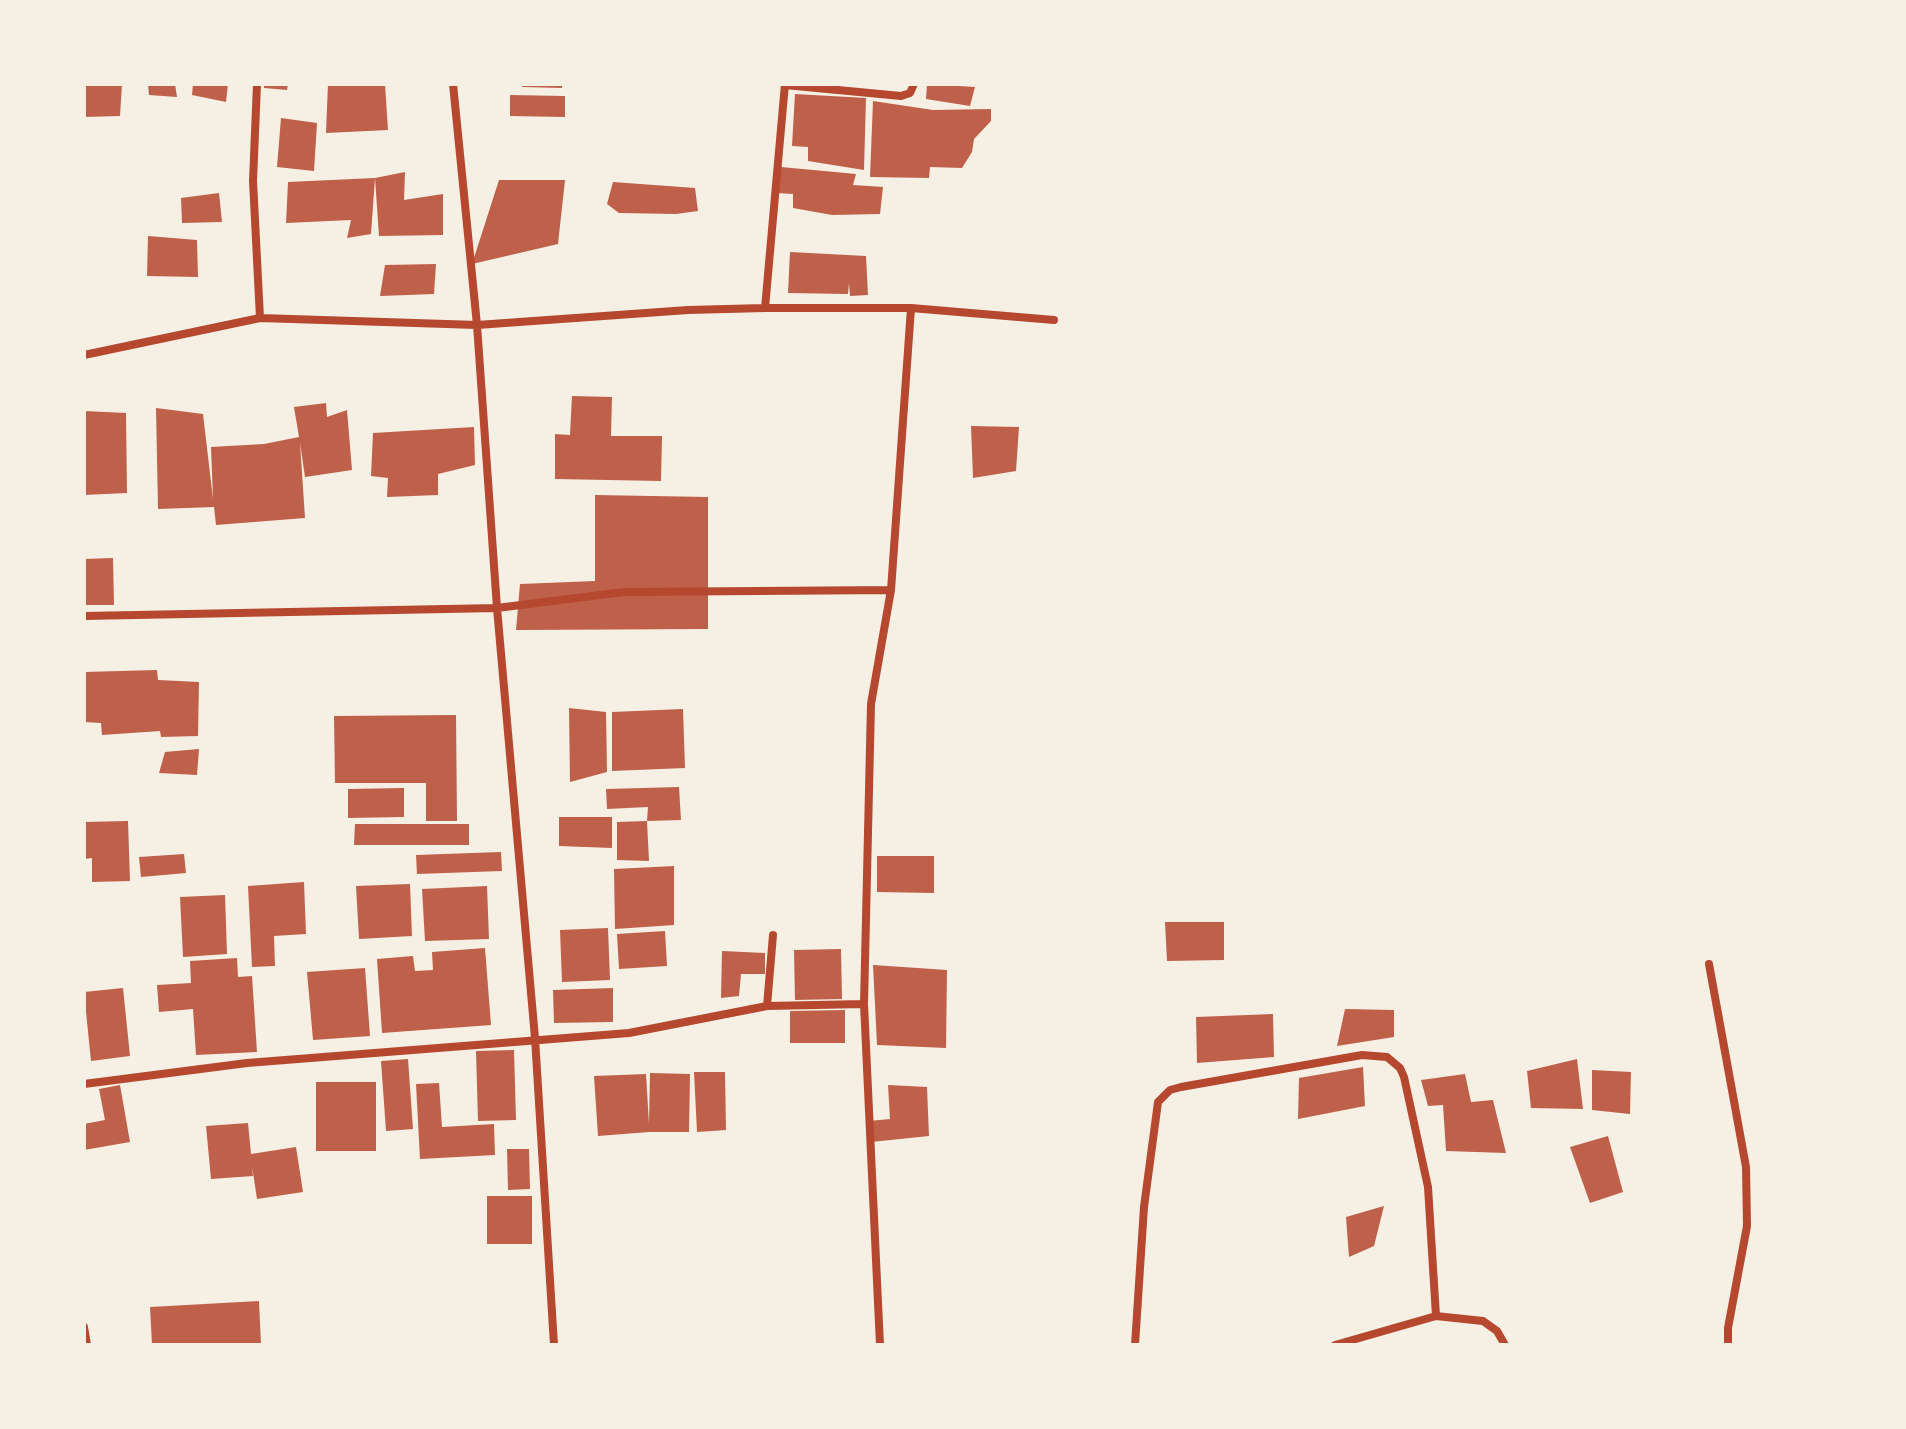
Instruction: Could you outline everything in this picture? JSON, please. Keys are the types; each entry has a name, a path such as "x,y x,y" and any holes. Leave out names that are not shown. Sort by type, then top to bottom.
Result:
{"street":[{"path":"257,84 253,181 260,318"},
{"path":"453,84 477,325 497,608 535,1038 554,1345"},
{"path":"765,308 785,85 901,96 910,93 914,84"},
{"path":"84,355 260,318 477,325 688,310 911,308 1054,320"},
{"path":"880,1345 864,1004 871,704 891,590 911,308"},
{"path":"84,616 497,608 624,592 891,590"},
{"path":"767,1006 773,935"},
{"path":"1709,964 1746,1167 1747,1226 1728,1328 1728,1345"},
{"path":"84,1084 247,1063 629,1033 767,1006 864,1004"},
{"path":"1135,1345 1144,1207 1158,1102 1170,1090 1181,1087 1362,1055 1387,1057 1400,1068 1404,1077 1428,1187 1436,1316"},
{"path":"1335,1345 1436,1316 1483,1321 1497,1331 1505,1345"},
{"path":"84,1327 87,1345"}],"building":[{"path":"84,84 122,84 120,116 84,117"},
{"path":"148,84 175,84 177,97 149,95"},
{"path":"193,84 228,84 226,102 192,95"},
{"path":"264,84 288,84 287,90 264,88"},
{"path":"328,84 385,84 388,130 326,133"},
{"path":"522,84 562,84 562,88 522,87"},
{"path":"927,84 975,87 970,106 926,99"},
{"path":"795,94 866,98 864,170 808,161 808,147 792,146"},
{"path":"510,95 565,96 565,117 510,116"},
{"path":"873,101 933,110 991,109 991,121 974,139 972,152 962,168 930,167 929,178 870,177"},
{"path":"281,118 317,123 314,171 277,167"},
{"path":"781,167 856,174 853,185 883,187 880,214 832,215 793,208 793,194 775,193"},
{"path":"405,172 404,200 443,194 443,235 379,236 375,178"},
{"path":"375,178 371,234 347,238 351,220 286,223 288,182"},
{"path":"499,180 565,180 558,244 472,264"},
{"path":"613,182 695,188 698,211 676,214 619,213 607,204"},
{"path":"219,193 222,222 182,223 181,198"},
{"path":"148,236 197,240 198,277 147,276"},
{"path":"790,252 866,256 868,295 850,296 849,283 848,294 788,293"},
{"path":"436,264 434,294 380,296 385,265"},
{"path":"572,396 612,397 611,436 662,436 661,481 555,479 555,434 570,435"},
{"path":"326,403 327,417 347,410 352,470 305,477 300,443 305,518 216,525 214,507 158,509 156,408 203,414 213,499 211,447 264,444 299,437 294,407"},
{"path":"84,411 126,413 127,493 84,495"},
{"path":"971,426 1019,427 1016,471 973,478"},
{"path":"474,427 475,465 438,474 438,495 387,497 388,478 371,476 373,433"},
{"path":"595,495 708,497 708,629 516,630 520,584 595,581"},
{"path":"113,558 114,605 84,605 84,559"},
{"path":"157,670 158,680 199,682 198,736 161,737 160,731 102,735 101,723 84,722 84,672"},
{"path":"569,708 606,712 607,772 570,782"},
{"path":"683,709 685,768 612,771 612,712"},
{"path":"456,715 457,821 426,821 426,783 335,783 334,716"},
{"path":"199,749 197,775 159,773 165,752"},
{"path":"679,787 681,820 647,821 648,807 607,809 606,789"},
{"path":"404,788 404,817 348,818 348,789"},
{"path":"559,817 612,817 612,848 559,846"},
{"path":"128,821 130,881 92,882 92,858 84,859 84,822"},
{"path":"647,821 649,861 617,860 617,822"},
{"path":"355,824 469,824 469,845 354,845"},
{"path":"501,852 502,871 417,874 416,855"},
{"path":"184,854 186,873 141,877 139,857"},
{"path":"877,856 934,856 934,893 877,892"},
{"path":"674,866 674,925 615,929 614,869"},
{"path":"304,882 306,934 274,936 275,966 252,967 248,886"},
{"path":"410,884 412,936 359,939 356,886"},
{"path":"487,886 489,939 425,941 422,889"},
{"path":"225,895 227,954 183,957 180,897"},
{"path":"1165,922 1224,922 1224,960 1167,961"},
{"path":"608,928 610,980 562,982 560,930"},
{"path":"665,931 667,966 619,969 617,934"},
{"path":"485,948 491,1025 382,1033 377,959 413,956 415,971 433,970 432,952"},
{"path":"841,949 842,999 795,1000 794,950"},
{"path":"722,951 765,953 765,974 741,974 739,996 721,998"},
{"path":"237,958 238,977 252,976 257,1052 196,1055 193,1009 159,1012 157,985 191,983 190,961"},
{"path":"873,965 947,970 946,1048 877,1045"},
{"path":"365,968 370,1036 313,1040 307,972"},
{"path":"123,988 130,1056 91,1061 84,992"},
{"path":"613,988 613,1022 554,1023 553,990"},
{"path":"1345,1009 1394,1010 1394,1037 1337,1046"},
{"path":"845,1010 845,1043 790,1043 790,1011"},
{"path":"1273,1014 1274,1057 1197,1063 1196,1017"},
{"path":"514,1050 516,1120 478,1121 476,1051"},
{"path":"408,1059 413,1129 386,1131 381,1061"},
{"path":"1577,1059 1583,1109 1531,1108 1527,1071"},
{"path":"1363,1067 1365,1106 1298,1119 1299,1078"},
{"path":"1592,1070 1631,1072 1630,1114 1592,1110"},
{"path":"694,1072 725,1072 726,1130 697,1132"},
{"path":"650,1073 690,1074 689,1132 598,1136 594,1076 646,1074 649,1124"},
{"path":"1465,1074 1471,1102 1493,1100 1506,1153 1446,1151 1443,1105 1428,1106 1421,1080"},
{"path":"316,1082 376,1082 376,1151 316,1151"},
{"path":"439,1083 442,1127 494,1124 495,1155 420,1159 416,1084"},
{"path":"120,1085 130,1142 84,1150 84,1124 105,1120 99,1089"},
{"path":"888,1085 927,1087 929,1136 871,1142 869,1121 890,1119"},
{"path":"248,1123 251,1154 296,1147 303,1192 257,1199 252,1166 253,1176 211,1179 206,1126"},
{"path":"1608,1136 1623,1192 1590,1203 1570,1147"},
{"path":"507,1149 529,1149 530,1189 508,1190"},
{"path":"487,1196 532,1196 532,1244 487,1244"},
{"path":"1384,1206 1374,1246 1349,1257 1346,1217"},
{"path":"259,1301 261,1345 152,1345 150,1307"}]}
